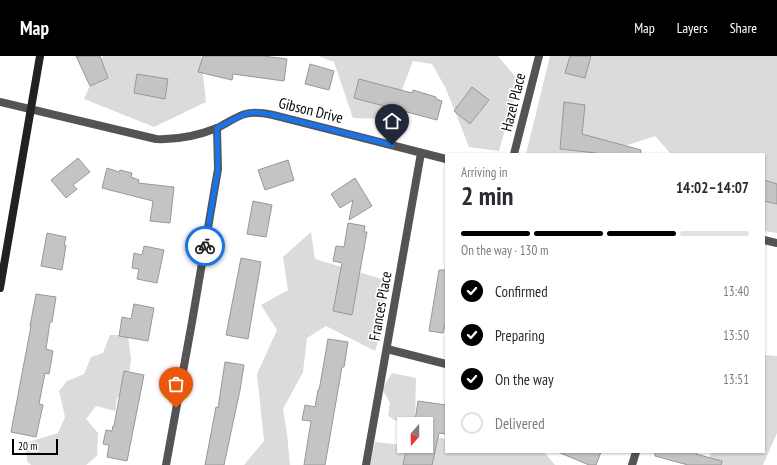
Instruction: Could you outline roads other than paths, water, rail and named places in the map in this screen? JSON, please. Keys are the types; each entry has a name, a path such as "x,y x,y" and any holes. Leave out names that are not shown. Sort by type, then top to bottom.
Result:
{"street":[{"path":"0,288 3,258 40,56"},
{"name":"Hazel Place","path":"514,153 539,56"},
{"name":"Gibson Drive","path":"0,102 156,139 171,140 187,138 217,128 245,114 255,112 445,159"},
{"path":"166,465 218,169 217,128"},
{"name":"Frances Place","path":"366,465 421,153"},
{"path":"765,240 777,243"},
{"path":"387,349 445,364"},
{"path":"632,465 636,453"}]}
